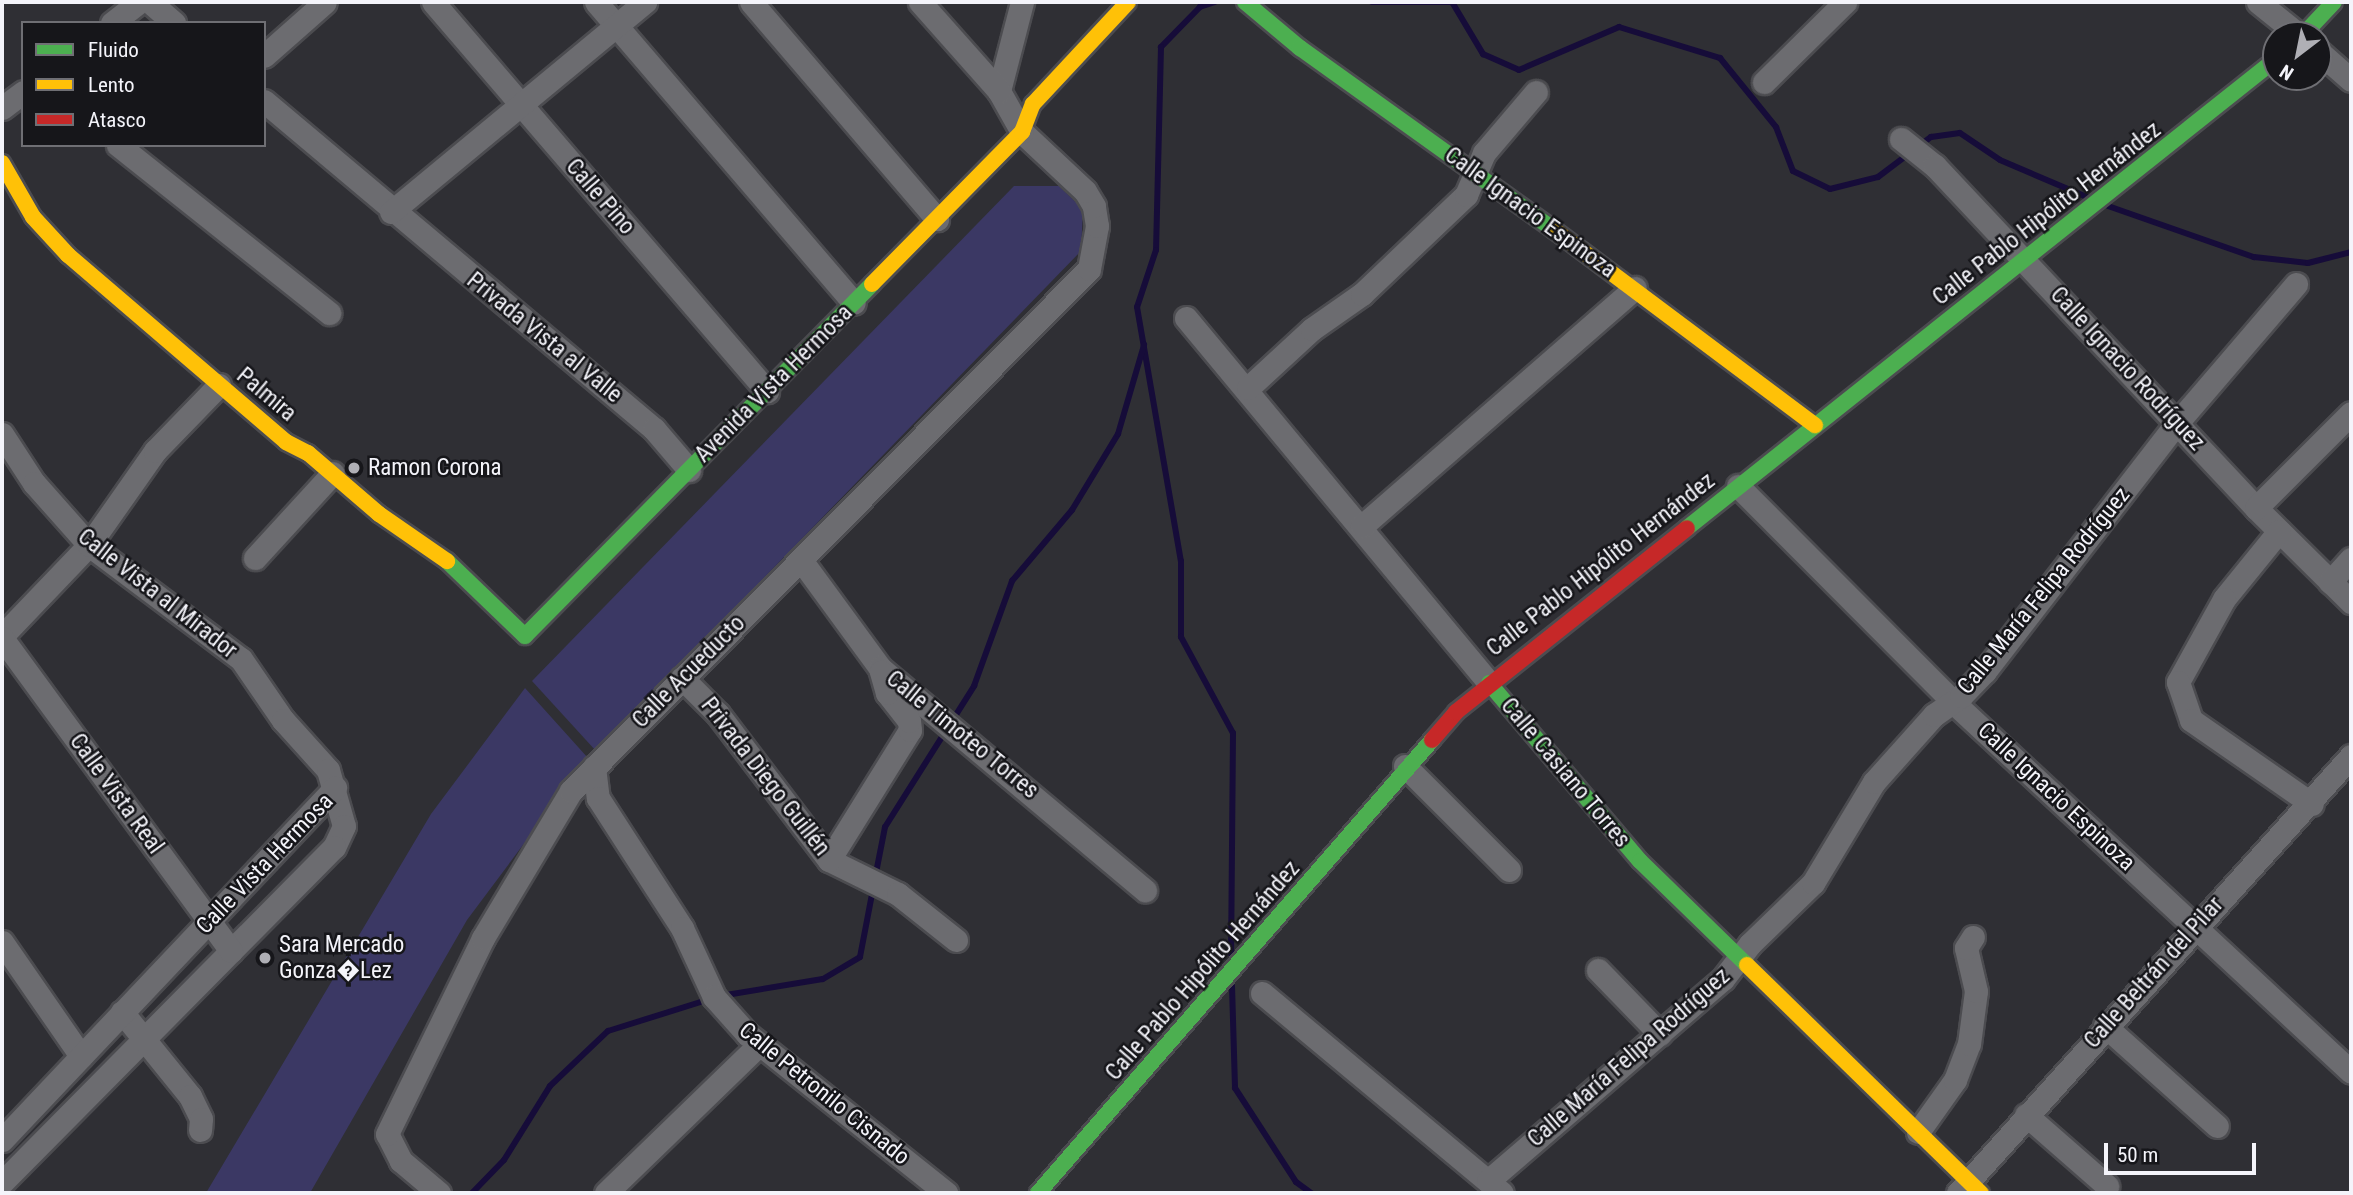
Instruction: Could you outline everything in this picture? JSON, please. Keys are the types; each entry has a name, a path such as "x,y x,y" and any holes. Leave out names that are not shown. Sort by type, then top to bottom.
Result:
{"street":[{"path":"115,21 139,2"},
{"path":"150,2 172,21"},
{"path":"266,54 325,2"},
{"name":"Calle Pino","path":"433,2 767,391"},
{"path":"596,2 854,303"},
{"path":"391,212 645,2"},
{"path":"751,2 937,219"},
{"path":"920,2 999,91 1022,132"},
{"path":"999,91 1022,2"},
{"name":"Avenida Vista Hermosa","path":"525,636 1022,132 1033,104 1128,2"},
{"name":"Calle Ignacio Espinoza","path":"1245,2 1300,48 1635,288 1815,425"},
{"path":"1764,82 1845,2"},
{"path":"2258,2 2283,21"},
{"path":"2315,21 2334,2"},
{"path":"2332,63 2351,80"},
{"name":"Calle Pablo Hipólito Hernández","path":"1038,1193 1277,920 1405,766 1489,683 2122,186 2262,71"},
{"path":"1248,388 1312,329 1362,294 1466,195 1484,153 1535,92"},
{"path":"2,108 21,94"},
{"name":"Privada Vista al Valle","path":"266,104 391,212 654,429 689,470"},
{"name":"Calle Acueducto","path":"439,1193 401,1161 387,1134 483,938 571,791 1083,279 1095,253 1094,206 1074,178 1022,132"},
{"name":"Calle Ignacio Rodríguez","path":"1902,140 1925,158 2026,261 2256,508 2351,602"},
{"path":"121,147 329,313"},
{"name":"Palmira","path":"2,163 48,235 286,442 332,473 379,514 437,551 525,636"},
{"name":"Calle María Felipa Rodríguez","path":"1495,1187 1738,961 1820,875 1836,840 1874,782 1934,715 1953,702 1986,671 2177,423 2296,284"},
{"path":"1362,526 1635,288"},
{"name":"Calle Casiano Torres","path":"1186,318 1248,388 1633,854 1738,961 1918,1132 1969,1189"},
{"path":"2,637 89,545 155,451 219,386"},
{"path":"2256,508 2351,413"},
{"name":"Calle Vista al Mirador","path":"2,434 34,483 89,545 241,659 283,720 322,760 335,788"},
{"path":"256,558 332,473"},
{"name":"Calle Ignacio Espinoza","path":"1738,486 1953,702 2351,1072"},
{"path":"2279,531 2224,599 2178,682 2191,720 2312,804"},
{"path":"2330,582 2351,559"},
{"name":"Calle Timoteo Torres","path":"801,560 887,674 989,755 1145,890"},
{"name":"Calle Vista Real","path":"2,637 230,951"},
{"path":"829,860 910,730 909,721 883,684 887,674"},
{"name":"Privada Diego Guillén","path":"682,678 718,714 829,860 871,881 956,940"},
{"name":"Calle Beltrán del Pilar","path":"1969,1189 2026,1115 2196,927 2312,804 2351,756"},
{"path":"1405,766 1509,870"},
{"name":"Calle Petronilo Cisnado","path":"594,767 598,798 682,928 706,985 728,1013 760,1044 946,1193"},
{"name":"Calle Vista Hermosa","path":"2,1140 335,788"},
{"name":"Calle Vista Hermosa","path":"2,1183 334,846 344,826 335,788"},
{"path":"1918,1132 1955,1080 1969,1044 1976,991 1966,948 1973,937"},
{"path":"2,942 81,1056"},
{"path":"1598,970 1660,1034"},
{"path":"1262,993 1495,1187"},
{"path":"122,1012 190,1096 201,1119 200,1130"},
{"path":"2105,1026 2217,1126"},
{"path":"606,1193 760,1044"},
{"path":"2026,1115 2107,1186"}],"shaded area":[{"path":"1014,186 1059,186 1083,209 1081,251 596,751 532,681"},
{"path":"525,688 588,758 467,920 310,1193 206,1193 431,814"}],"waterway":[{"path":"1215,2 1200,7 1161,47 1156,250 1137,307 1181,561 1181,637 1233,733 1231,954"},
{"path":"1372,2 1452,2 1483,54 1519,70 1619,27 1720,58 1776,127 1793,171 1830,189 1878,177 1910,153"},
{"path":"1919,146 1931,137 1960,133 2000,160 2089,198"},
{"path":"2108,206 2254,257 2308,263 2351,252"},
{"path":"875,878 885,827 974,686 1012,581 1072,510 1118,434 1144,345"},
{"path":"720,996 823,979 860,957 873,889"},
{"path":"1232,986 1235,1088 1296,1182 1311,1193"},
{"path":"472,1193 504,1160 550,1086 608,1031 710,999"}],"traffic: fast":[{"path":"1245,2 1300,48 1554,230"},
{"path":"2316,21 2334,2"},
{"path":"1687,528 2262,70"},
{"path":"447,561 525,636 872,284"},
{"path":"1489,683 1640,861 1747,965"},
{"path":"1038,1193 1432,740"}],"traffic: slow":[{"path":"872,284 1022,132 1033,104 1128,2"},
{"path":"2,163 33,217 68,255 286,442 308,453 379,514 447,561"},
{"path":"1554,230 1815,425"},
{"path":"1747,965 1981,1193"}],"traffic: jam":[{"path":"1432,740 1456,712 1687,528"}],"place":[{"name":"Ramon Corona","path":"354,468"},
{"name":"Sara Mercado Gonza�Lez","path":"265,958"}]}
